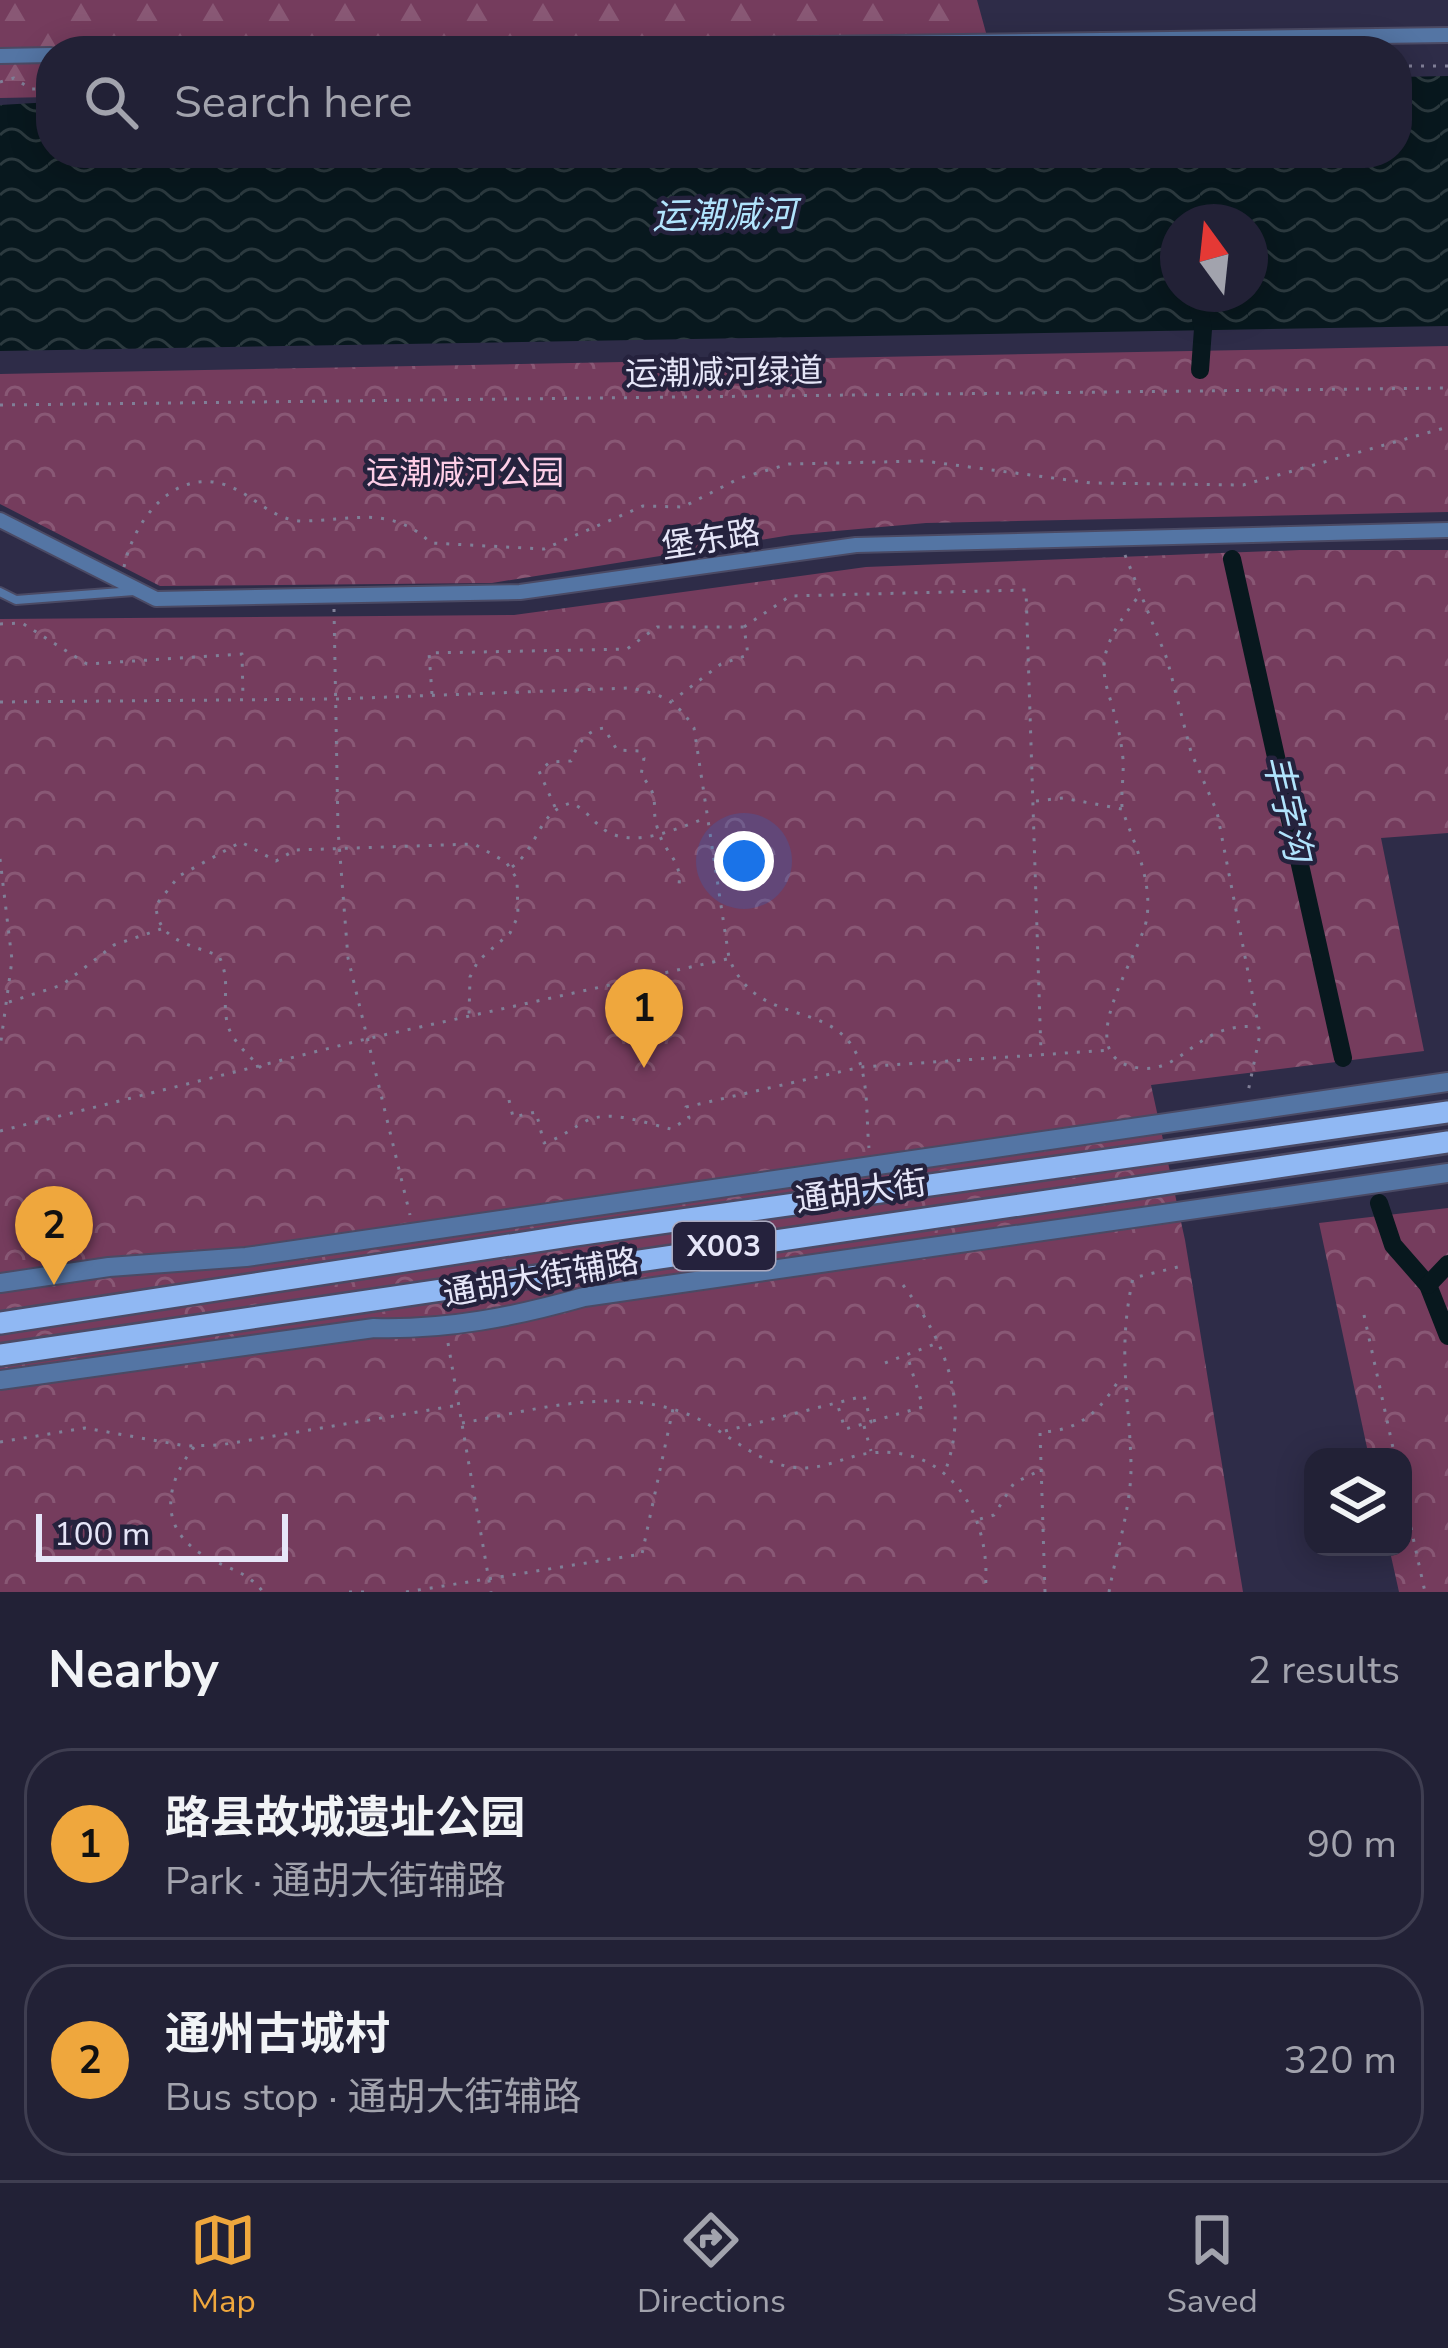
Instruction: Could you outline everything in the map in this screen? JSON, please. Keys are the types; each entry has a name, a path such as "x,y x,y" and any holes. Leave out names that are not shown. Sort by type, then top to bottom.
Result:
{"main road":[{"name":"通胡大街","path":"0,1323 621,1228 1448,1112"},
{"name":"通胡大街","path":"0,1355 1448,1142"}],"street":[{"path":"1378,36 1448,35"},
{"path":"0,56 36,55"},
{"name":"堡东路","path":"0,520 157,598 520,592 671,575 856,544 1448,530"},
{"name":"通胡大街辅路","path":"0,1283 109,1267 246,1257 871,1162 1448,1082"},
{"name":"通胡大街辅路","path":"0,1380 374,1328 428,1329 514,1317 584,1297 1448,1174"}],"lane":[{"path":"0,592 16,600 140,590"}],"path":[{"path":"1412,66 1448,66"},
{"path":"0,82 14,78 36,89"},
{"name":"运潮减河绿道","path":"0,405 1448,388"},
{"path":"121,581 130,536 166,495 191,484 225,484 259,506 299,521 366,517 411,524 431,543 544,549 644,506 683,507 740,478 789,464 924,461 1091,483 1243,485 1448,427"},
{"path":"1122,541 1128,574 1167,658 1191,752 1217,812 1259,1027 1248,1094"},
{"path":"432,695 429,653 627,649 657,627 744,627 790,596 1026,590 1041,1053"},
{"path":"333,595 339,850 348,958 410,1215"},
{"path":"1110,1050 1105,1032 1113,997 1142,942 1148,914 1146,879 1122,809 1124,762 1102,684 1102,656 1139,596"},
{"path":"0,624 22,623 87,664 242,654 243,700"},
{"path":"672,701 721,664 748,655 744,627"},
{"path":"0,702 336,699 629,688 672,701 694,728 729,958 738,981 754,997 840,1031 862,1067 871,1162"},
{"path":"555,807 539,771 550,762 571,761 578,743 592,729 604,728 617,750 639,751 644,758 639,768 656,793 658,834 676,857 679,885"},
{"path":"1033,801 1063,798 1122,809"},
{"path":"510,868 533,851 544,820 555,807 572,803 584,808 609,833 658,834 709,817"},
{"path":"161,929 155,905 165,890 179,875 242,842 276,861 295,850 474,844 510,868 520,896 510,934 478,961 470,977 469,1016"},
{"path":"0,859 12,960 0,1048"},
{"path":"8,1003 62,985 114,945 161,929 219,956 230,984 226,1020 233,1039 261,1068"},
{"path":"0,1131 366,1039 729,958"},
{"path":"509,1100 513,1117 536,1112 544,1143 571,1135 584,1122 609,1116 671,1129 689,1118 686,1107 862,1067 1110,1050 1140,1068 1177,1059 1207,1033 1233,1024 1259,1027"},
{"path":"1108,1592 1131,1466 1121,1377 1133,1278 1178,1267"},
{"path":"902,1285 940,1341 956,1406 955,1444 946,1471"},
{"path":"1364,1315 1393,1448"},
{"path":"447,1336 491,1592"},
{"path":"885,1363 940,1341"},
{"path":"837,1402 845,1429 923,1408 908,1355"},
{"path":"1045,1592 1040,1432 1069,1431 1107,1400 1121,1377"},
{"path":"723,1432 863,1396 871,1422"},
{"path":"462,1423 593,1402 645,1401 673,1409 723,1432 756,1456 788,1466 830,1466 872,1453 921,1459 946,1471 979,1519 985,1592"},
{"path":"0,1442 85,1428 195,1445 459,1405"},
{"path":"406,1592 642,1554 673,1409"},
{"path":"863,1424 872,1453"},
{"path":"195,1445 170,1485 173,1522 203,1556 246,1574 263,1592"},
{"path":"979,1519 994,1515 1014,1483 1041,1470"},
{"path":"1412,1533 1425,1592"},
{"path":"349,1592 365,1592"}],"green space":[{"path":"0,0 977,0 987,36 36,36 36,97 0,98"},
{"name":"运潮减河公园","path":"1448,346 1448,512 926,523 791,535 492,583 160,586 0,504 0,374"},
{"path":"1300,550 1448,550 1448,833 1381,838 1424,1051 1151,1085 1185,1240 1243,1592 0,1592 0,619 514,615 866,567"},
{"path":"1448,1208 1448,1592 1399,1592 1391,1556 1412,1556 1412,1448 1367,1448 1319,1223"}],"water":[{"name":"运潮减河","path":"1448,76 1448,326 0,351 0,105 36,103 36,168 1412,168 1412,77"}],"waterway":[{"name":"丰字沟","path":"1200,312 1200,370"},
{"name":"丰字沟","path":"1232,559 1343,1058"},
{"name":"丰字沟","path":"1379,1203 1393,1245 1428,1285 1448,1336"},
{"path":"1428,1285 1448,1264"}],"place":[{"name":"路县故城遗址公园","path":"644,1068"},
{"name":"通州古城村","path":"54,1285"}]}
